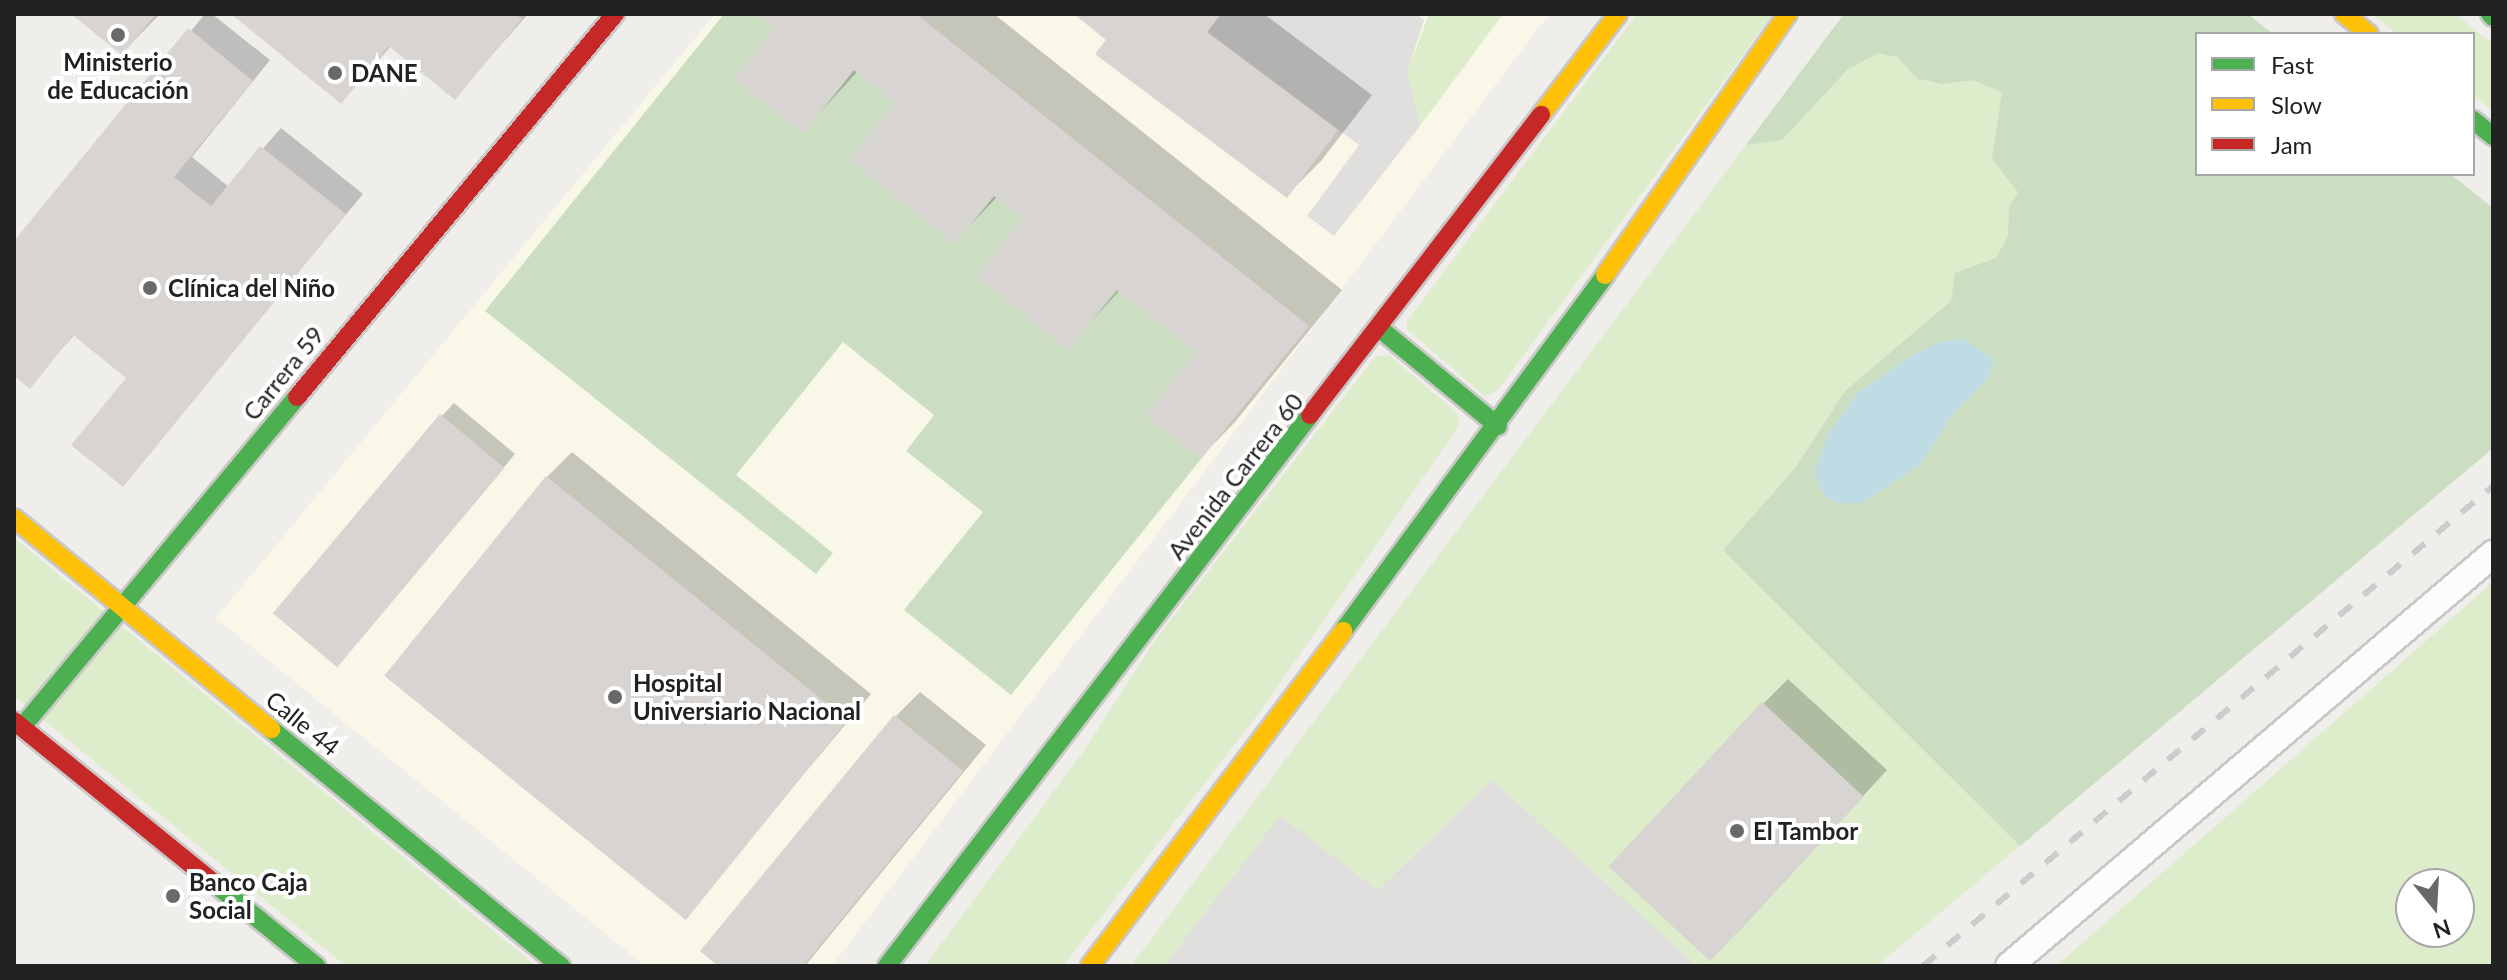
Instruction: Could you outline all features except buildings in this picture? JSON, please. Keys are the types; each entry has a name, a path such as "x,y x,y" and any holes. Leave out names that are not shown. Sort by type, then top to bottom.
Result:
{"main road":[{"name":"Carrera 59","path":"18,724 122,607 615,14"},
{"name":"Avenida Carrera 60","path":"887,966 1618,14"},
{"path":"1090,966 1498,426 1788,14"},
{"path":"2344,14 2366,32"},
{"path":"2475,122 2493,136"},
{"path":"1379,328 1498,426"},
{"name":"Calle 44","path":"14,518 561,966"},
{"path":"18,724 316,966"}],"street":[{"path":"2009,966 2493,554"}],"shaded area":[{"path":"715,14 1549,14 832,966 645,966 216,618"},
{"path":"1221,14 1416,14 1424,20 1407,72 1420,126 1334,236 1307,216 1359,145 1207,32"},
{"path":"1492,780 1697,966 1164,966 1280,816 1378,890"}],"green space":[{"path":"724,14 757,14 775,28 734,79 854,70 895,103 849,160 994,196 1023,218 977,276 1068,349 1117,290 1196,352 1146,415 1201,459 1011,695 904,610 983,512 906,451 934,415 843,342 736,475 833,553 816,574 485,311"},
{"path":"1429,14 1503,14 1420,126 1407,72"},
{"path":"1637,14 1773,14 1498,390 1484,396 1407,329 1407,321"},
{"path":"1844,14 2248,14 2270,32 2195,32 2195,176 2453,176 2493,208 2493,448 1877,966 1131,966"},
{"path":"1844,14 2248,14 2270,32 2195,32 2195,176 2453,176 2493,208 2493,448 2020,846 1723,550 1796,467 1845,391 1951,301 1955,273 1996,258 2008,236 2009,208 2018,192 1992,159 2002,92 1972,80 1943,84 1918,79 1897,57 1878,53 1847,70 1782,140 1746,145"},
{"path":"2372,14 2455,14 2493,44 2493,112 2475,97 2475,32 2394,32"},
{"path":"1389,355 1458,414 1459,426 1259,713 1063,966 925,966 1085,749 1158,636 1375,357"},
{"path":"14,538 536,966 346,966 14,696"},
{"path":"2493,582 2493,966 2056,966"}],"water":[{"path":"1964,339 1994,360 1988,378 1954,413 1920,465 1862,503 1836,503 1823,494 1814,472 1829,433 1858,393 1913,355 1942,341"}],"railway":[{"path":"1923,966 2493,486"}],"traffic: fast":[{"path":"2490,14 2493,17"},
{"path":"2475,122 2493,136"},
{"path":"1343,631 1605,275"},
{"path":"1379,328 1498,426"},
{"path":"22,727 297,397"},
{"path":"887,966 1310,415"},
{"path":"271,729 561,966"},
{"path":"214,883 316,966"}],"traffic: slow":[{"path":"1541,115 1618,14"},
{"path":"1605,275 1788,14"},
{"path":"2344,14 2366,32"},
{"path":"14,518 271,729"},
{"path":"1090,966 1343,631"}],"traffic: jam":[{"path":"297,397 615,14"},
{"path":"1310,415 1541,115"},
{"path":"14,721 214,883"}],"place":[{"name":"Ministerio de Educación","path":"118,35"},
{"name":"DANE","path":"335,73"},
{"name":"Clínica del Niño","path":"150,288"},
{"name":"Hospital Universiario Nacional","path":"615,697"},
{"name":"El Tambor","path":"1737,831"},
{"name":"Banco Caja Social","path":"173,896"}]}
